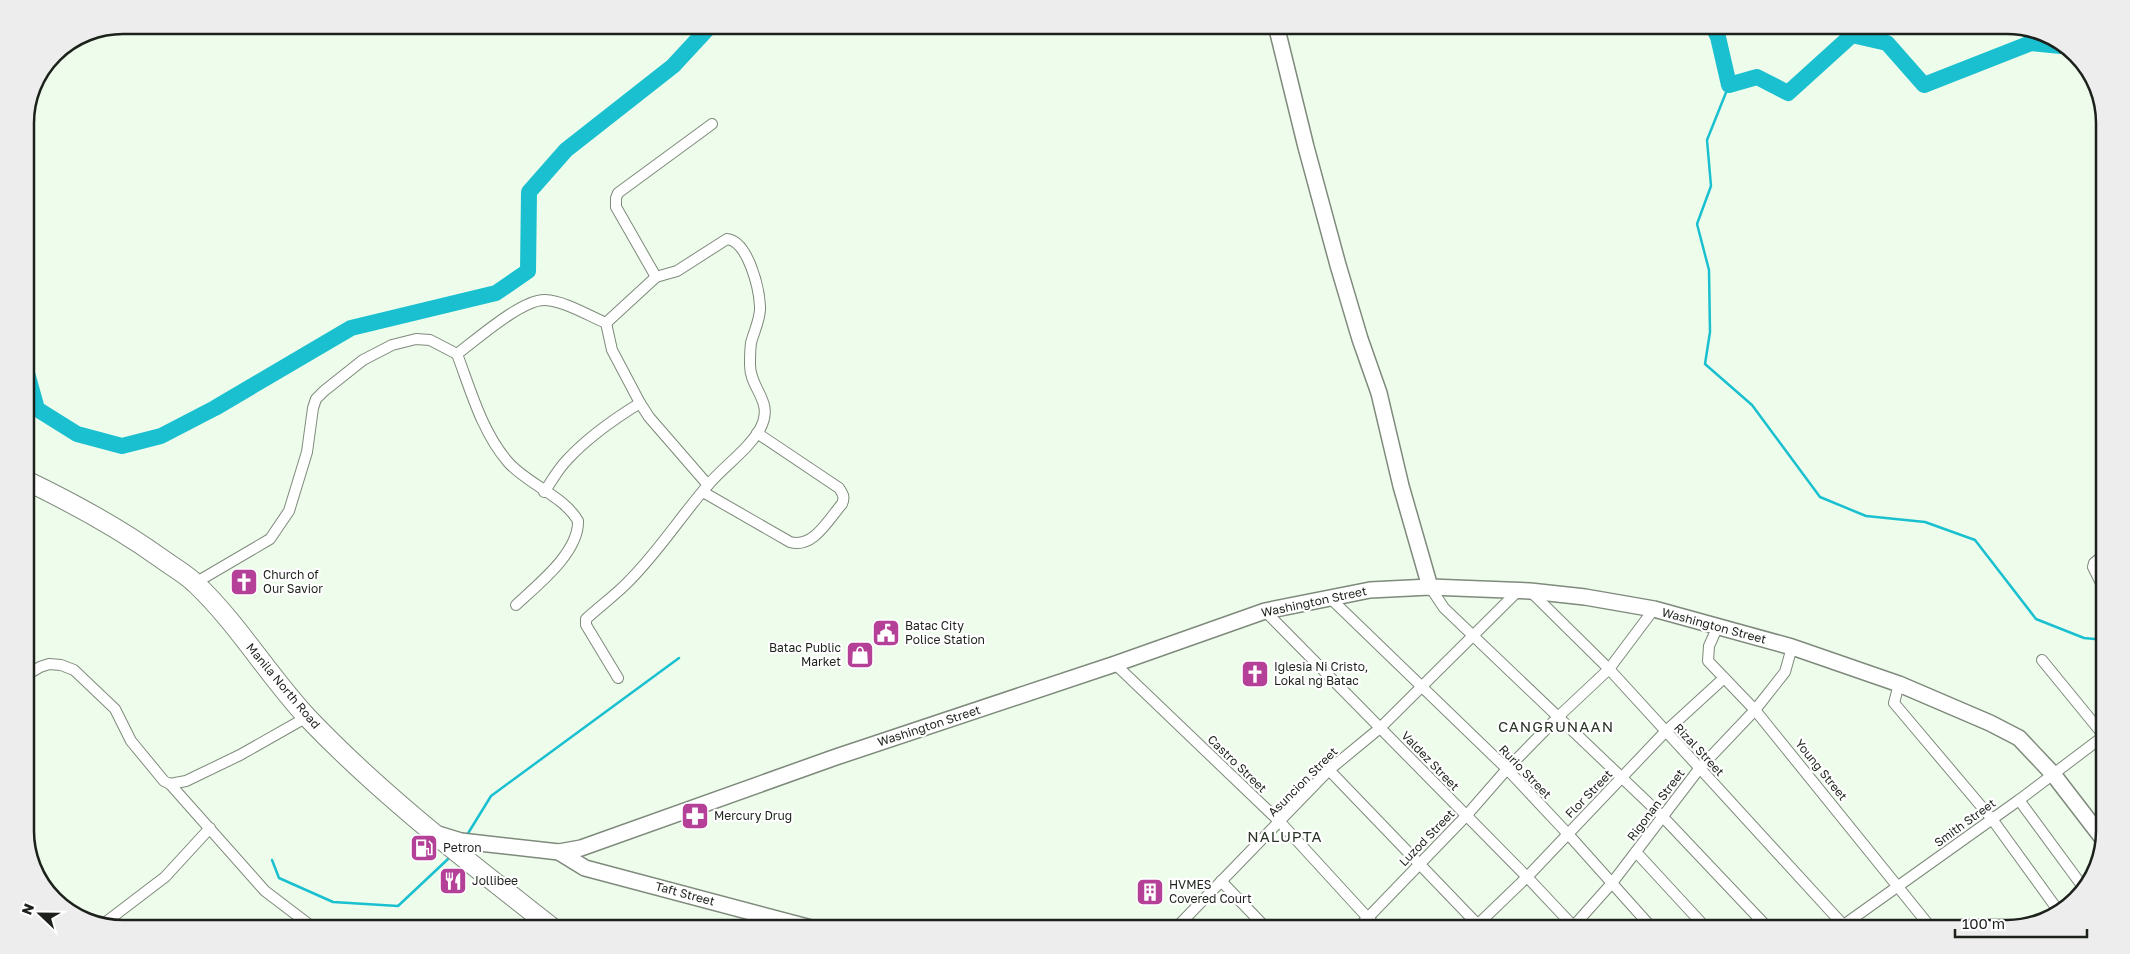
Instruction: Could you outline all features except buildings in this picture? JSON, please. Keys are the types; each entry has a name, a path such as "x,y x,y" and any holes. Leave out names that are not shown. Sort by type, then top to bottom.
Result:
{"highway":[{"name":"Manila North Road","path":"34,484 74,503 143,545 195,583 228,619 307,717 372,780 434,833 543,920"}],"main road":[{"path":"1278,34 1338,265 1378,393 1430,587"},
{"name":"Washington Street","path":"434,833 460,841 559,852 604,841 836,757 1115,664 1264,611 1370,590 1430,587 1524,590 1585,597 1654,609 1792,647 1900,684 1997,726 2019,738 2053,774 2096,829"},
{"name":"Taft Street","path":"559,852 585,868 782,920"}],"street":[{"path":"656,277 616,207 616,198 618,193 712,124"},
{"path":"606,323 656,277 677,271 727,239 732,239 742,247 753,270 760,306 751,344 750,368 752,378 762,395 765,408 761,427 705,488 631,579 586,618 586,625 618,678"},
{"path":"457,354 528,302 544,300 561,303 606,323"},
{"path":"606,323 612,350 640,403 705,488 790,542 802,544 811,540 842,504 843,494 839,488 757,433"},
{"path":"195,583 270,539 278,529 289,511 307,452 316,399 364,360 392,345 430,340 457,354 489,434 508,462 522,476 574,514 578,521 576,535 564,557 516,605"},
{"path":"544,492 561,467 575,452 615,418 640,403"},
{"path":"2096,561 2093,567 2096,573"},
{"path":"1430,587 1444,608 1662,816 1760,920"},
{"name":"Asuncion Street","path":"1184,920 1329,770 1380,728 1524,590"},
{"name":"Rizal Street","path":"1524,590 1609,669 1837,920"},
{"name":"Rurio Street","path":"1329,598 1507,769 1645,920"},
{"name":"Luzod Street","path":"1368,918 1466,816 1507,769 1609,669 1654,609"},
{"name":"Valdez Street","path":"1264,611 1528,877 1566,920"},
{"name":"Young Street","path":"1718,626 1709,646 1708,661 1755,710 1925,920"},
{"name":"Rigonan Street","path":"1580,920 1612,883 1699,769 1755,710 1785,672 1792,647"},
{"path":"2042,660 2096,725"},
{"path":"34,671 49,664 61,665 74,670 115,709 131,742 164,781 170,784 182,800 210,828 265,891 303,920"},
{"name":"Castro Street","path":"1115,664 1280,822 1368,918"},
{"name":"Flor Street","path":"1485,920 1665,732 1724,678"},
{"path":"1900,684 1894,703 1992,819 2053,907"},
{"path":"170,784 186,781 240,755 307,717"},
{"name":"Smith Street","path":"1853,920 2096,743"},
{"path":"1329,770 1471,920"},
{"path":"2019,800 2080,883"},
{"path":"109,919 165,877 210,828"},
{"path":"1636,852 1699,920"},
{"path":"1221,881 1258,920"}],"waterway":[{"path":"34,398 37,409 77,434 122,446 161,436 215,408 351,328 496,293 528,271 529,192 566,150 673,66 703,34"},
{"path":"1716,34 1729,85 1757,77 1788,93 1852,35 1887,43 1924,85 2031,43 2050,45"},
{"path":"1729,85 1707,140 1711,186 1697,224 1709,270 1710,332 1705,364 1752,405 1820,497 1866,516 1925,522 1975,540 2036,619 2084,638 2096,639"},
{"path":"467,835 491,796 679,658"},
{"path":"272,860 279,878 333,902 398,906 448,859"}],"place":[{"name":"Church of Our Savior","path":"244,582"},
{"name":"Batac City Police Station","path":"886,633"},
{"name":"Batac Public Market","path":"860,655"},
{"name":"Iglesia Ni Cristo, Lokal ng Batac","path":"1255,674"},
{"name":"Mercury Drug","path":"695,816"},
{"name":"Petron","path":"424,848"},
{"name":"Jollibee","path":"453,881"},
{"name":"HVMES Covered Court","path":"1150,892"}],"district":[{"name":"CANGRUNAAN","path":"1556,727"},
{"name":"NALUPTA","path":"1285,837"}]}
